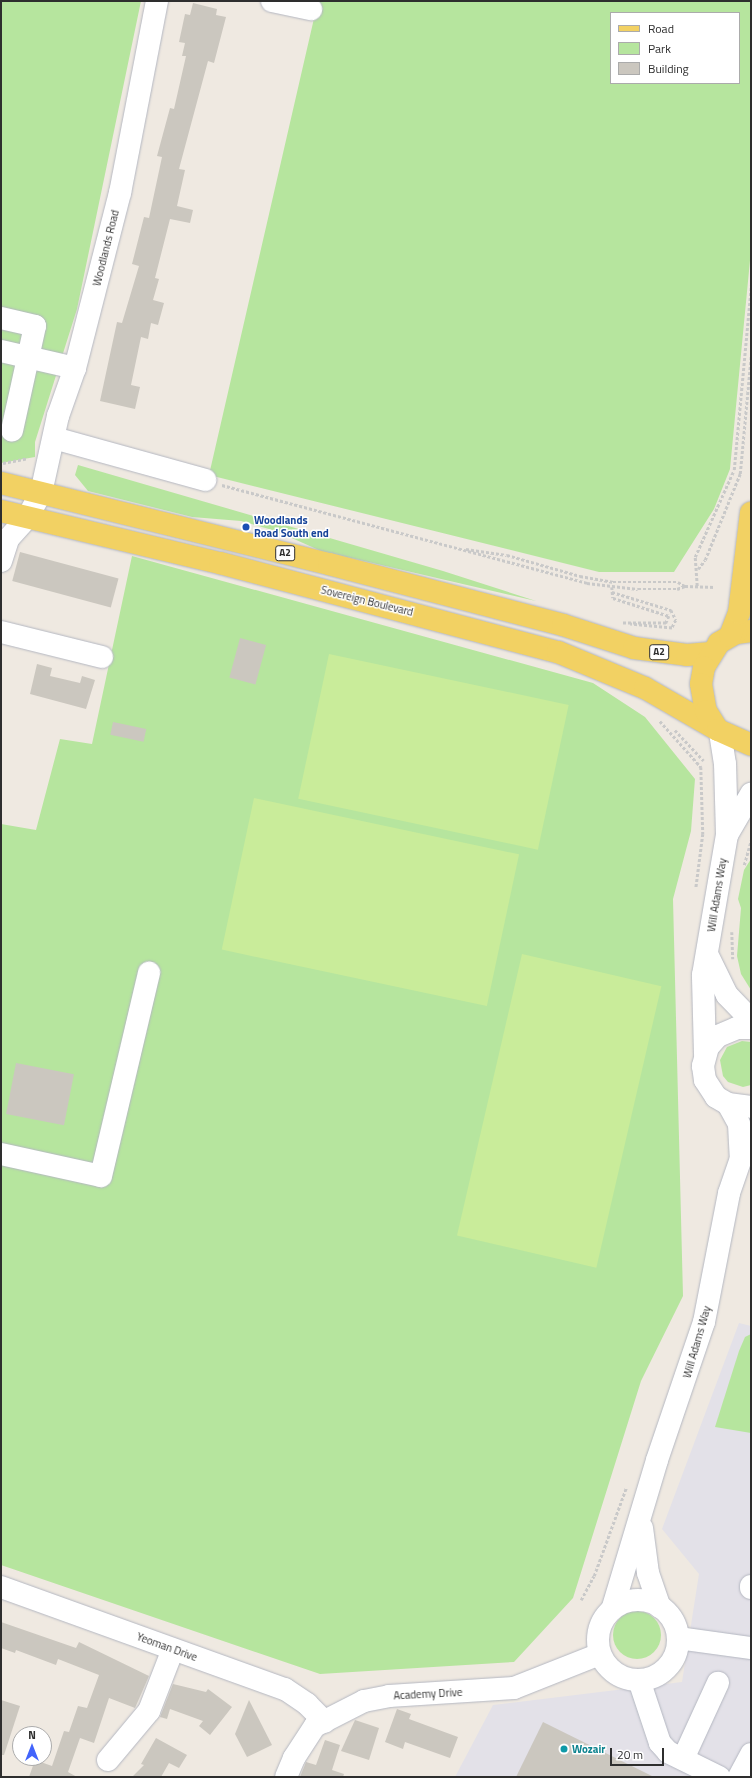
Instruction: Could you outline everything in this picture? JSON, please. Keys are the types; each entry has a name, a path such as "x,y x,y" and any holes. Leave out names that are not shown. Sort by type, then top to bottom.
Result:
{"main road":[{"name":"A2","path":"1,483 42,492 529,616 634,648 687,655 711,653"},
{"name":"Sovereign Boulevard","path":"1,511 220,563 558,652 645,688 719,731 751,745"},
{"path":"719,731 707,714 701,692 702,672 711,653 730,636 739,613 751,513"},
{"path":"730,636 751,631"}],"street":[{"name":"Woodlands Road","path":"1,562 8,539 27,518 42,492 48,460 75,368 120,193 157,1"},
{"path":"272,1 311,9"},
{"path":"1,318 35,326 12,431"},
{"path":"1,351 75,368"},
{"path":"54,438 205,480"},
{"path":"1,632 102,657"},
{"name":"Will Adams Way","path":"614,1607 641,1521 657,1460 704,1322 723,1219 746,1152 739,1124 728,1104 716,1097 707,1085 703,1070 705,1054 702,1002 703,975 708,956 715,896 727,835 725,764 719,731"},
{"name":"Will Adams Way","path":"727,835 751,794"},
{"path":"708,956 727,996 751,1020"},
{"path":"1,1154 101,1176 149,973"},
{"path":"705,1054 713,1042 724,1032 737,1028 751,1028"},
{"path":"728,1104 751,1107"},
{"name":"Will Adams Way","path":"641,1521 648,1573 660,1606"},
{"name":"Yeoman Drive","path":"1,1587 285,1689 308,1704 325,1722"},
{"path":"637,1600 660,1606 676,1626 678,1638 671,1662 662,1671 639,1680 616,1673 600,1654 599,1629 614,1607 637,1600"},
{"path":"678,1638 751,1648"},
{"path":"108,1760 149,1711 173,1649"},
{"name":"Academy Drive","path":"286,1777 294,1758 315,1726 364,1701 389,1696 514,1688 600,1654"},
{"path":"639,1680 660,1744 683,1759 719,1777"},
{"path":"683,1759 718,1683"},
{"path":"739,1777 751,1754"}],"path":[{"path":"697,586 698,569 695,557 734,470 751,285"},
{"path":"698,569 705,560 740,474 751,356"},
{"path":"1,463 35,457 48,460"},
{"path":"205,480 568,578 612,587 677,589 685,586 715,587"},
{"path":"454,547 507,555 608,581 678,582 685,586"},
{"path":"612,587 612,592 613,598 669,616 666,623 622,622 672,628 676,620 671,610 612,592"},
{"path":"656,716 702,767 703,834 695,879 697,890 708,825"},
{"path":"663,716 707,766"},
{"path":"733,926 734,962"},
{"path":"727,932 727,938"},
{"path":"727,943 729,962"},
{"path":"581,1600 594,1576 627,1486"}],"shaded area":[{"path":"739,1323 751,1326 751,1777 455,1777 493,1705 682,1682 699,1574 662,1529"}],"green space":[{"path":"1,1 141,1 77,309 35,442 35,457 1,463"},
{"path":"318,1 751,1 751,250 730,469 714,509 674,572 599,572 209,475"},
{"path":"78,465 443,571 536,601 321,551 276,531 241,521 192,517 88,491 75,475"},
{"path":"132,556 593,683 645,717 695,779 691,831 673,899 683,1296 641,1381 573,1598 514,1662 320,1674 1,1565 1,824 36,830 60,739 92,744"},
{"path":"329,654 569,705 538,850 298,799"},
{"path":"254,798 519,854 487,1006 222,950"},
{"path":"751,859 751,990 741,974 737,956 741,908 738,899 744,870"},
{"path":"522,954 661,986 596,1268 457,1236"},
{"path":"742,1041 751,1042 751,1085 743,1087 728,1082 723,1076 720,1060 727,1047"},
{"path":"751,1334 751,1433 715,1427 739,1351 745,1337"},
{"path":"637,1611 646,1613 654,1618 659,1626 661,1635 659,1644 654,1652 646,1657 637,1659 628,1657 620,1652 615,1644 613,1635 615,1626 620,1618 628,1613"}],"building":[{"path":"193,3 217,9 216,15 226,17 214,63 208,61 179,169 185,170 177,206 193,210 190,223 170,219 155,278 159,279 153,300 164,303 158,325 151,323 148,339 141,337 131,385 140,387 135,409 100,401 117,322 122,323 139,266 132,264 144,217 149,218 162,157 157,156 170,108 174,109 186,56 182,56 185,43 179,42 185,14 190,15"},
{"path":"20,552 119,578 111,607 12,581"},
{"path":"240,638 266,645 255,685 229,678"},
{"path":"37,664 52,668 50,676 80,683 82,676 95,680 86,709 30,694"},
{"path":"113,722 146,729 144,742 110,735"},
{"path":"16,1063 74,1074 64,1125 6,1114"},
{"path":"1,1622 76,1648 79,1642 149,1676 135,1708 109,1698 94,1743 80,1738 68,1772 77,1777 29,1777 33,1766 52,1766 64,1731 69,1732 78,1706 87,1708 99,1675 58,1659 56,1665 16,1650 15,1653 1,1648"},
{"path":"173,1684 206,1692 208,1689 232,1707 210,1735 199,1726 203,1721 170,1709 167,1719 160,1717"},
{"path":"1,1700 20,1706 13,1726 12,1726 4,1755 1,1755"},
{"path":"249,1700 272,1745 247,1757 235,1734"},
{"path":"397,1709 411,1714 409,1719 458,1737 450,1758 405,1742 403,1749 385,1742"},
{"path":"355,1720 379,1728 369,1760 341,1751"},
{"name":"Wozair","path":"543,1722 654,1777 516,1777"},
{"path":"156,1738 187,1755 179,1768 169,1763 161,1777 132,1777 144,1765 141,1764"},
{"path":"325,1740 340,1745 332,1770 344,1774 343,1777 300,1777 306,1762 316,1765"}],"place":[{"name":"Woodlands Road South end","path":"246,527"},
{"name":"Wozair","path":"564,1749"}]}
